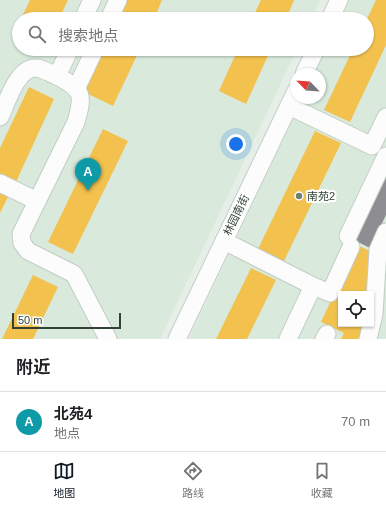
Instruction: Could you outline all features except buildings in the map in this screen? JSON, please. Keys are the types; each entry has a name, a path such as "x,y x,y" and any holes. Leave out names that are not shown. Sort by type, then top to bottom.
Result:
{"street":[{"path":"87,12 92,0"},
{"path":"112,12 118,0"},
{"path":"334,12 340,0"},
{"path":"57,76 67,56"},
{"path":"76,89 92,56"},
{"path":"307,68 313,56"},
{"path":"0,118 17,79 28,69 38,68 57,76 72,84 80,93 81,105 76,122 21,234 22,243 28,251 74,274 108,339"},
{"name":"林园南街","path":"177,339 290,102"},
{"path":"302,104 372,146 386,117"},
{"path":"224,241 330,294 386,156"},
{"path":"0,183 38,201"},
{"path":"368,339 374,314 378,250 386,232"},
{"path":"288,339 313,286"}],"shaded area":[{"path":"0,0 320,0 314,12 12,12 12,56 294,56 160,339 0,339"},
{"path":"349,0 386,0 386,339 189,339 300,104 326,104 326,68 317,68 323,56 374,56 374,12 343,12"}],"place":[{"name":"北苑4","path":"88,191"},
{"name":"南苑2","path":"299,196"}]}
